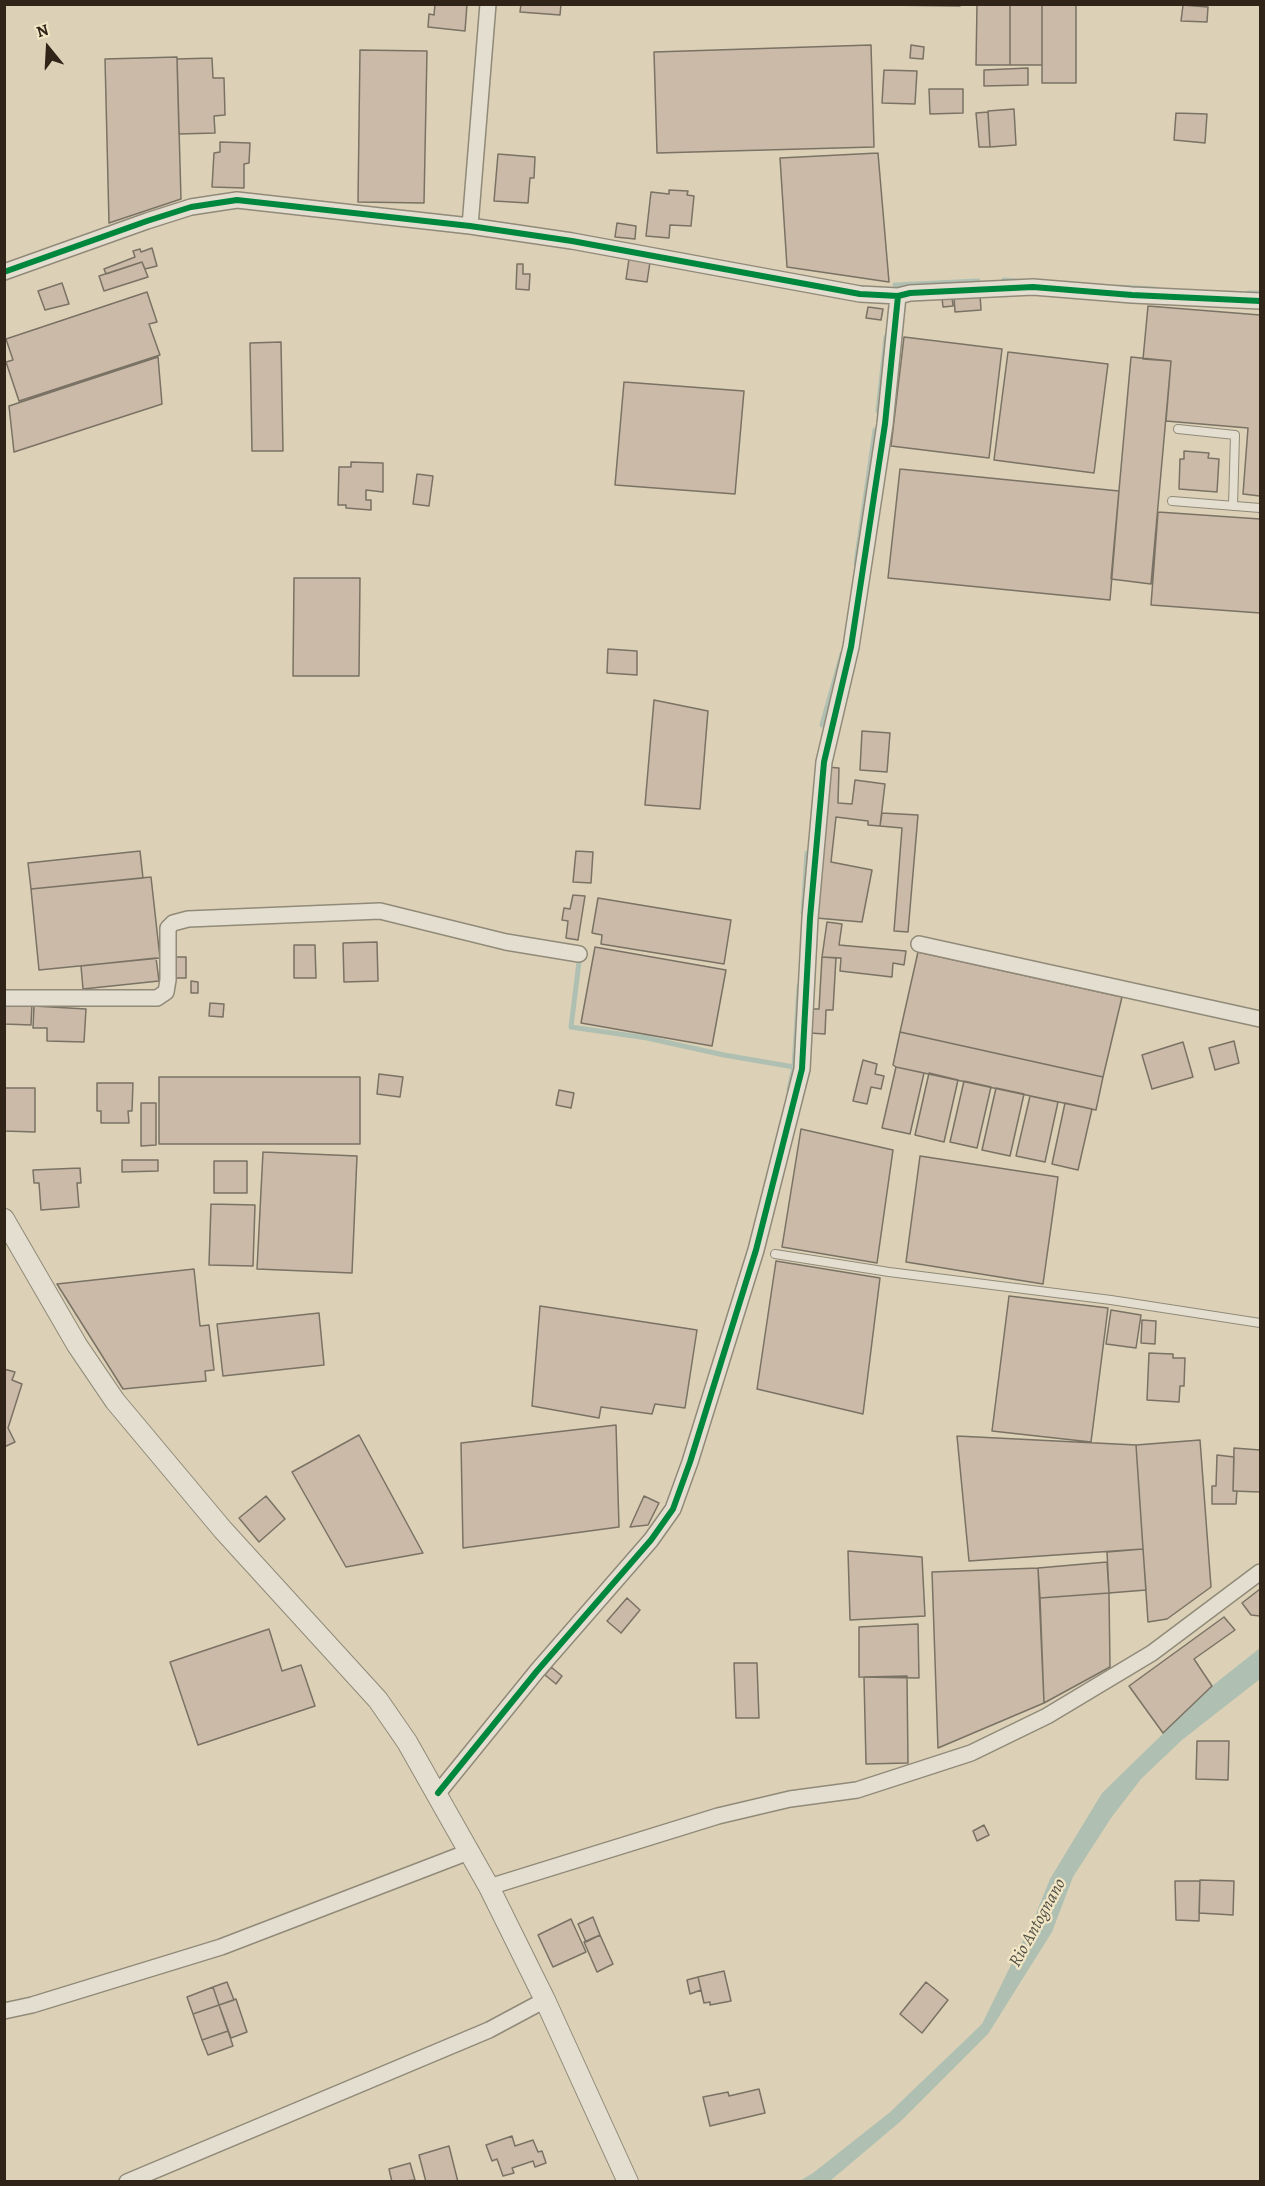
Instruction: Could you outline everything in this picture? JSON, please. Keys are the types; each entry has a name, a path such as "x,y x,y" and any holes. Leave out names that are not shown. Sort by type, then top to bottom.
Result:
{"street":[{"path":"470,226 488,4"},
{"path":"4,272 147,220 191,207 237,200 470,226 572,241 860,294 898,296 910,293 1033,287 1132,295 1260,301"},
{"path":"438,1793 537,1671 651,1540 673,1509 753,1261 802,1069 810,918 824,762 851,647 885,424 898,296"},
{"path":"4,998 157,998 166,992 168,980 168,928 173,923 188,919 381,911 506,942 579,954"},
{"path":"919,944 1260,1019"},
{"path":"4,1219 77,1345 110,1394 223,1530 378,1700 407,1742 471,1851 545,2000 623,2178"},
{"path":"489,1887 718,1816 790,1800 857,1790 971,1753 1047,1716 1152,1653 1260,1572"},
{"path":"4,2011 32,2005 221,1947 471,1851"},
{"path":"127,2181 489,2030 545,2000"}],"lane":[{"path":"1178,429 1235,435 1233,506"},
{"path":"1172,501 1260,508"},
{"path":"775,1254 1260,1323"}],"water":[{"name":"Rio Antognano","path":"1260,1648 1260,1679 1182,1740 1141,1779 1111,1818 1073,1877 1052,1932 988,2034 901,2121 830,2181 798,2182 813,2173 889,2113 982,2024 1035,1916 1050,1879 1102,1793 1212,1686"}],"building":[{"path":"435,4 467,4 465,31 428,27 429,14 434,15"},
{"path":"521,4 561,4 560,15 520,12"},
{"path":"960,4 960,6 884,5"},
{"path":"977,4 1010,4 1010,65 976,65"},
{"path":"1010,4 1042,4 1042,65 1010,65"},
{"path":"1042,4 1076,4 1076,83 1042,83"},
{"path":"1183,5 1208,7 1207,22 1181,21"},
{"path":"871,45 874,147 657,153 654,52"},
{"path":"911,45 924,47 923,59 910,58"},
{"path":"360,50 427,51 424,203 358,202"},
{"path":"177,57 181,199 109,223 105,59"},
{"path":"212,58 213,78 224,78 225,115 214,116 215,133 179,134 177,59"},
{"path":"1028,68 1028,85 984,86 984,70"},
{"path":"884,70 917,71 915,104 882,103"},
{"path":"929,89 963,89 963,113 930,114"},
{"path":"1014,109 1016,145 990,147 988,111"},
{"path":"988,112 990,147 979,147 976,113"},
{"path":"1176,113 1207,114 1205,143 1174,140"},
{"path":"220,142 250,143 249,163 244,164 244,188 212,187 214,153 220,152"},
{"path":"878,153 889,282 787,267 780,158"},
{"path":"498,154 535,157 534,178 530,178 528,203 494,201"},
{"path":"669,190 688,191 687,195 694,196 691,226 670,225 669,238 646,236 651,192 669,194"},
{"path":"617,223 636,226 635,239 615,237"},
{"path":"152,248 157,266 145,269 142,262 106,274 104,269 135,257 133,251 140,249 141,252"},
{"path":"629,259 650,262 647,282 626,279"},
{"path":"142,262 148,277 104,291 99,276"},
{"path":"517,264 523,264 523,274 530,274 529,290 516,289"},
{"path":"62,283 69,304 45,310 38,291"},
{"path":"147,292 157,322 149,324 160,355 19,401 6,362 13,360 6,339"},
{"path":"980,295 981,310 955,312 954,297"},
{"path":"952,297 953,306 943,307 942,298"},
{"path":"1148,306 1260,315 1260,496 1243,494 1248,428 1166,421 1171,361 1143,359"},
{"path":"868,307 883,309 881,320 866,318"},
{"path":"904,337 1002,349 989,458 891,446"},
{"path":"281,342 283,451 252,451 250,343"},
{"path":"1008,352 1108,364 1094,473 994,460"},
{"path":"158,357 162,404 14,452 9,406"},
{"path":"1131,357 1171,361 1151,584 1111,579"},
{"path":"624,382 744,391 735,494 615,485"},
{"path":"1184,451 1209,453 1208,458 1219,459 1217,492 1179,489 1180,459 1184,459"},
{"path":"351,462 383,463 383,492 366,490 366,500 371,500 371,510 338,505 339,467 351,467"},
{"path":"900,469 1119,491 1110,600 888,578"},
{"path":"417,474 433,476 429,506 413,504"},
{"path":"1158,512 1260,519 1260,613 1151,605"},
{"path":"294,578 360,578 359,676 293,676"},
{"path":"608,649 637,651 637,675 607,673"},
{"path":"654,700 708,711 700,809 645,805"},
{"path":"862,731 890,733 887,772 860,770"},
{"path":"827,767 839,768 838,803 852,804 855,780 885,784 880,826 868,825 868,821 836,817 831,862 872,870 862,922 816,918"},
{"path":"882,813 918,815 908,932 894,931 902,828 880,826"},
{"path":"140,851 143,878 31,889 28,863"},
{"path":"576,851 593,852 591,883 573,882"},
{"path":"151,877 160,958 39,970 31,889"},
{"path":"573,895 585,896 578,940 566,938 568,921 562,920 564,908 570,909"},
{"path":"598,898 731,920 724,964 601,944 602,935 592,933"},
{"path":"827,922 842,924 839,945 906,951 904,965 893,963 892,977 840,971 841,958 822,957"},
{"path":"377,942 378,981 344,982 343,943"},
{"path":"294,945 315,945 316,978 294,978"},
{"path":"595,947 726,970 712,1046 581,1023"},
{"path":"918,952 1122,997 1103,1077 900,1032"},
{"path":"173,957 186,957 186,978 173,978"},
{"path":"822,957 836,958 833,1010 826,1010 825,1034 810,1033 811,1009 819,1009"},
{"path":"156,958 159,981 83,989 81,966"},
{"path":"191,981 198,982 198,993 191,993"},
{"path":"4,1003 32,1004 31,1025 4,1024"},
{"path":"210,1003 224,1004 223,1017 209,1016"},
{"path":"34,1006 86,1009 84,1042 47,1041 47,1028 33,1028"},
{"path":"900,1032 1103,1077 1096,1110 896,1067 893,1065"},
{"path":"1234,1041 1239,1063 1215,1070 1209,1048"},
{"path":"1183,1042 1193,1077 1152,1089 1142,1055"},
{"path":"863,1060 877,1064 875,1074 884,1076 881,1089 871,1087 867,1104 853,1101"},
{"path":"896,1067 924,1073 910,1134 882,1128"},
{"path":"929,1073 958,1080 944,1142 915,1135"},
{"path":"379,1074 403,1077 400,1097 377,1094"},
{"path":"159,1077 360,1077 360,1144 159,1144"},
{"path":"964,1081 991,1087 977,1148 950,1142"},
{"path":"97,1083 133,1083 132,1111 128,1111 129,1123 101,1123 101,1111 97,1111"},
{"path":"4,1088 35,1088 35,1132 4,1131"},
{"path":"996,1088 1024,1094 1010,1156 982,1150"},
{"path":"559,1090 574,1093 571,1108 556,1105"},
{"path":"1030,1096 1058,1102 1045,1162 1016,1156"},
{"path":"141,1103 156,1103 156,1145 141,1146"},
{"path":"1065,1103 1092,1109 1078,1170 1052,1164"},
{"path":"801,1129 893,1150 877,1263 782,1247"},
{"path":"263,1152 357,1156 352,1273 257,1269"},
{"path":"920,1156 1058,1177 1043,1284 906,1262"},
{"path":"122,1160 158,1160 158,1171 122,1172"},
{"path":"214,1161 247,1161 247,1193 214,1193"},
{"path":"80,1168 81,1183 77,1183 79,1207 41,1210 39,1183 34,1183 33,1170"},
{"path":"211,1204 255,1205 253,1266 209,1265"},
{"path":"776,1261 880,1278 863,1414 757,1389"},
{"path":"194,1269 200,1326 209,1325 214,1370 205,1371 206,1381 123,1389 57,1284"},
{"path":"1009,1296 1108,1308 1091,1442 992,1431"},
{"path":"540,1306 697,1330 685,1408 655,1404 652,1414 601,1407 599,1418 532,1406"},
{"path":"1111,1310 1141,1315 1136,1348 1106,1344"},
{"path":"319,1313 324,1365 223,1376 217,1324"},
{"path":"1142,1320 1156,1321 1155,1344 1141,1343"},
{"path":"1149,1353 1173,1354 1173,1358 1185,1358 1184,1386 1180,1386 1179,1402 1147,1400"},
{"path":"4,1369 15,1372 12,1380 22,1384 8,1428 15,1442 4,1447"},
{"path":"616,1425 619,1527 463,1548 461,1443"},
{"path":"359,1435 423,1553 346,1567 292,1472"},
{"path":"957,1436 1136,1445 1143,1549 969,1561"},
{"path":"1200,1440 1211,1587 1167,1619 1148,1622 1136,1445"},
{"path":"1234,1448 1260,1450 1260,1492 1233,1491"},
{"path":"1217,1455 1234,1457 1233,1491 1237,1491 1236,1504 1212,1504 1212,1486 1216,1486"},
{"path":"266,1496 285,1519 259,1542 239,1518"},
{"path":"644,1496 659,1503 648,1525 630,1527"},
{"path":"1143,1549 1146,1590 1109,1593 1107,1552"},
{"path":"848,1551 922,1557 925,1616 850,1620"},
{"path":"1107,1562 1109,1593 1040,1598 1038,1568"},
{"path":"1038,1568 1044,1703 938,1748 932,1572"},
{"path":"1260,1589 1260,1616 1251,1615 1242,1603"},
{"path":"1109,1593 1110,1667 1044,1703 1040,1598"},
{"path":"627,1598 640,1610 621,1633 607,1621"},
{"path":"1224,1617 1235,1630 1194,1659 1212,1686 1163,1733 1129,1686"},
{"path":"918,1624 919,1678 859,1677 859,1627"},
{"path":"269,1629 282,1671 301,1665 315,1706 198,1745 170,1662"},
{"path":"734,1663 757,1663 759,1718 736,1718"},
{"path":"551,1667 562,1676 556,1684 545,1675"},
{"path":"907,1676 908,1763 866,1764 864,1677"},
{"path":"1197,1741 1229,1741 1228,1780 1196,1779"},
{"path":"984,1825 989,1835 977,1841 973,1831"},
{"path":"1200,1880 1234,1881 1233,1915 1199,1913"},
{"path":"1175,1881 1200,1881 1199,1921 1176,1920"},
{"path":"593,1917 600,1935 586,1942 578,1924"},
{"path":"571,1919 586,1952 553,1967 538,1935"},
{"path":"600,1935 613,1964 597,1972 584,1942"},
{"path":"724,1971 731,2001 710,2005 710,2002 704,2003 698,1977"},
{"path":"698,1977 701,1990 690,1994 687,1980"},
{"path":"227,1982 234,2000 219,2005 213,1987"},
{"path":"926,1982 948,2000 922,2033 900,2014"},
{"path":"213,1987 219,2005 193,2014 187,1997"},
{"path":"236,1999 247,2032 231,2038 219,2005"},
{"path":"219,2005 228,2031 202,2040 193,2014"},
{"path":"228,2031 233,2046 208,2055 202,2040"},
{"path":"759,2089 765,2113 710,2126 703,2097 728,2092 729,2096"},
{"path":"512,2136 515,2146 533,2140 538,2152 542,2151 546,2163 535,2167 533,2161 512,2168 514,2173 503,2176 497,2159 492,2161 486,2145"},
{"path":"449,2146 458,2182 426,2182 419,2155"},
{"path":"410,2163 415,2180 392,2182 389,2169"}],"waterway":[{"path":"1004,280 1017,281"},
{"path":"895,285 978,281"},
{"path":"1119,287 1155,289"},
{"path":"1248,293 1260,293"},
{"path":"878,411 886,337"},
{"path":"856,563 875,430"},
{"path":"822,725 842,654"},
{"path":"803,913 807,853"},
{"path":"579,962 571,1027 647,1038 794,1067"},
{"path":"789,1090 794,1067 799,986"}],"cycle path":[{"path":"4,272 191,207 237,200 470,226 572,241 860,294 898,296 910,293 1033,287 1132,295 1260,301"},
{"path":"438,1793 537,1671 651,1540 673,1509 690,1462 756,1250 802,1069 810,918 824,762 851,647 885,424 898,296"}]}
